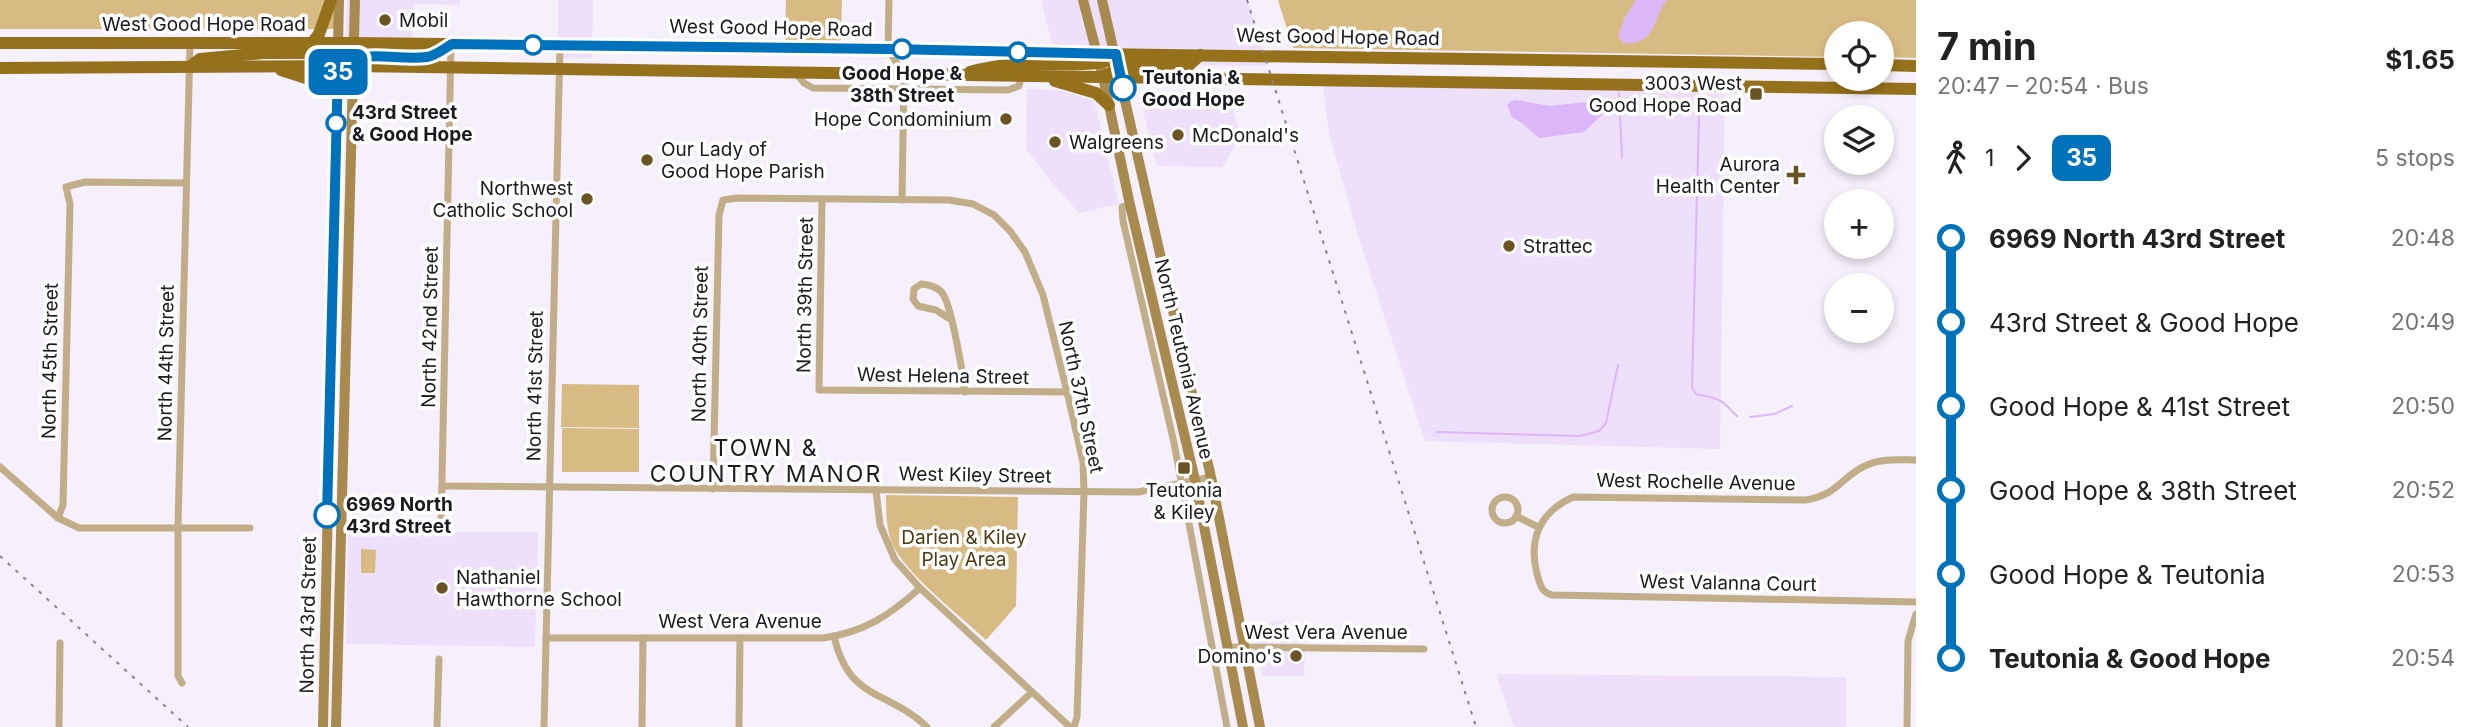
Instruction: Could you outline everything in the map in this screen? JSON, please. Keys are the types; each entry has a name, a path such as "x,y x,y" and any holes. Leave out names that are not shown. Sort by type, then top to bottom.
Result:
{"main road":[{"path":"313,43 331,0"},
{"name":"North 43rd Street","path":"323,727 339,0"},
{"name":"North 43rd Street","path":"336,727 355,0"},
{"name":"North Teutonia Avenue","path":"1083,0 1103,77 1126,206 1195,480 1243,727"},
{"name":"North Teutonia Avenue","path":"1102,0 1211,477 1260,727"},
{"name":"West Good Hope Road","path":"0,43 313,43 338,46"},
{"path":"189,67 200,59 263,53 320,53 354,43"},
{"name":"West Good Hope Road","path":"354,43 888,49 1020,69 1041,76 1103,77"},
{"path":"354,62 369,56 429,57 452,44"},
{"path":"1020,69 1097,58 1108,61 1116,54"},
{"name":"West Good Hope Road","path":"1116,54 1824,64"},
{"path":"1119,73 1131,65 1188,66 1200,55"},
{"name":"West Good Hope Road","path":"0,68 338,66 354,62 451,68 904,75 960,75 985,67 1020,69"},
{"path":"1894,65 1916,66"},
{"path":"271,67 337,88"},
{"path":"1103,77 1119,73 1916,89"},
{"path":"1041,76 1096,93 1108,105"}],"street":[{"path":"822,200 902,200 904,75 888,49 889,0"},
{"name":"North 44th Street","path":"182,683 178,676 178,527 190,43"},
{"name":"North 42nd Street","path":"441,527 452,44"},
{"name":"North 41st Street","path":"544,727 560,46"},
{"name":"West Good Hope Road","path":"796,73 804,83 813,88 1008,90 1020,69"},
{"name":"North 45th Street","path":"58,518 63,505 70,204 66,187 85,182 186,183"},
{"name":"North 40th Street","path":"713,489 719,215 723,201 737,198 822,200"},
{"name":"North 39th Street","path":"819,390 822,200"},
{"name":"North 37th Street","path":"902,200 949,200 973,204 994,215 1025,252 1043,295 1083,462 1077,717 1072,727"},
{"name":"North Teutonia Avenue","path":"1126,206 1123,221 1182,483 1227,727"},
{"path":"950,319 936,310 918,306 913,299 914,289 921,284 933,286 944,294 950,319 965,392"},
{"name":"West Helena Street","path":"819,390 1067,393"},
{"name":"West Rochelle Avenue","path":"1538,527 1555,507 1573,498 1806,500 1828,495 1867,464 1886,460 1916,460"},
{"path":"0,467 58,518 79,528 250,528"},
{"name":"West Kiley Street","path":"442,486 1138,492 1211,477"},
{"path":"876,490 880,525 895,560 920,588 1072,727"},
{"path":"1516,516 1538,527"},
{"name":"West Valanna Court","path":"1538,527 1534,556 1542,588 1545,593 1552,595 1916,602"},
{"name":"West Vera Avenue","path":"546,638 804,639 834,636 868,626 895,611 920,588"},
{"path":"1907,727 1908,641 1916,614"},
{"path":"834,636 844,665 858,684 912,713 927,727"},
{"path":"642,727 643,638"},
{"path":"739,727 740,638"},
{"path":"59,727 61,643"},
{"name":"West Vera Avenue","path":"1227,647 1424,649"},
{"path":"437,727 439,659"},
{"path":"994,727 1032,692"}],"shaded area":[{"path":"347,0 460,0 460,5 413,4 412,56 345,56"},
{"path":"558,0 593,0 592,58 558,58"},
{"path":"1041,0 1247,0 1268,66 1057,64"},
{"path":"1636,0 1667,0 1648,35 1634,43 1623,43 1618,36 1625,17"},
{"path":"1322,79 1725,86 1720,449 1425,441 1360,242 1329,134"},
{"path":"1027,89 1059,90 1094,101 1119,204 1079,213 1049,179 1026,149"},
{"path":"1139,95 1229,98 1241,136 1222,167 1157,166"},
{"path":"1517,100 1549,106 1597,101 1604,108 1604,113 1584,132 1539,138 1512,117 1507,105"},
{"name":"Nathaniel Hawthorne School","path":"348,532 538,532 535,647 346,644"},
{"path":"1285,620 1286,642 1305,643 1304,676 1263,676 1251,627"},
{"path":"1496,674 1846,677 1846,727 1514,727"}],"green space":[{"path":"0,0 337,0 336,29 0,29"},
{"path":"786,0 842,0 841,41 785,40"},
{"path":"1278,0 1916,0 1916,58 1894,57 1894,21 1824,21 1824,57 1293,48"},
{"path":"562,384 639,385 639,428 561,427"},
{"path":"562,428 639,429 639,472 562,472"},
{"name":"Darien & Kiley Play Area","path":"886,495 1018,497 1016,606 986,640 934,594 899,555 889,531"},
{"path":"361,549 376,550 375,573 361,573"}],"waterway":[{"path":"1619,93 1622,158"},
{"path":"1642,99 1679,104"},
{"path":"1734,107 1726,111 1701,108 1699,116 1692,387 1696,394 1723,402 1737,416"},
{"path":"1436,432 1580,436 1599,431 1606,423 1618,365"},
{"path":"1750,417 1774,414 1792,406"}],"railway":[{"path":"1247,0 1476,727"},
{"path":"0,556 188,727"}],"bus line":[{"name":"35","path":"327,515 338,66 346,61 363,57 429,57 452,44 1116,54 1123,88"}],"place":[{"name":"Mobil","path":"385,20"},
{"name":"Good Hope & 38th Street","path":"902,49"},
{"name":"Teutonia & Good Hope","path":"1123,88"},
{"name":"3003 West Good Hope Road","path":"1756,94"},
{"name":"Hope Condominium","path":"1006,119"},
{"name":"43rd Street & Good Hope","path":"336,123"},
{"name":"McDonald's","path":"1178,135"},
{"name":"Walgreens","path":"1055,142"},
{"name":"Our Lady of Good Hope Parish","path":"647,160"},
{"name":"Aurora Health Center","path":"1796,175"},
{"name":"Northwest Catholic School","path":"587,199"},
{"name":"Strattec","path":"1509,246"},
{"name":"Teutonia & Kiley","path":"1184,468"},
{"name":"6969 North 43rd Street","path":"327,515"},
{"name":"Nathaniel Hawthorne School","path":"442,588"},
{"name":"Domino's","path":"1296,656"}],"district":[{"name":"TOWN & COUNTRY MANOR","path":"766,461"}]}
